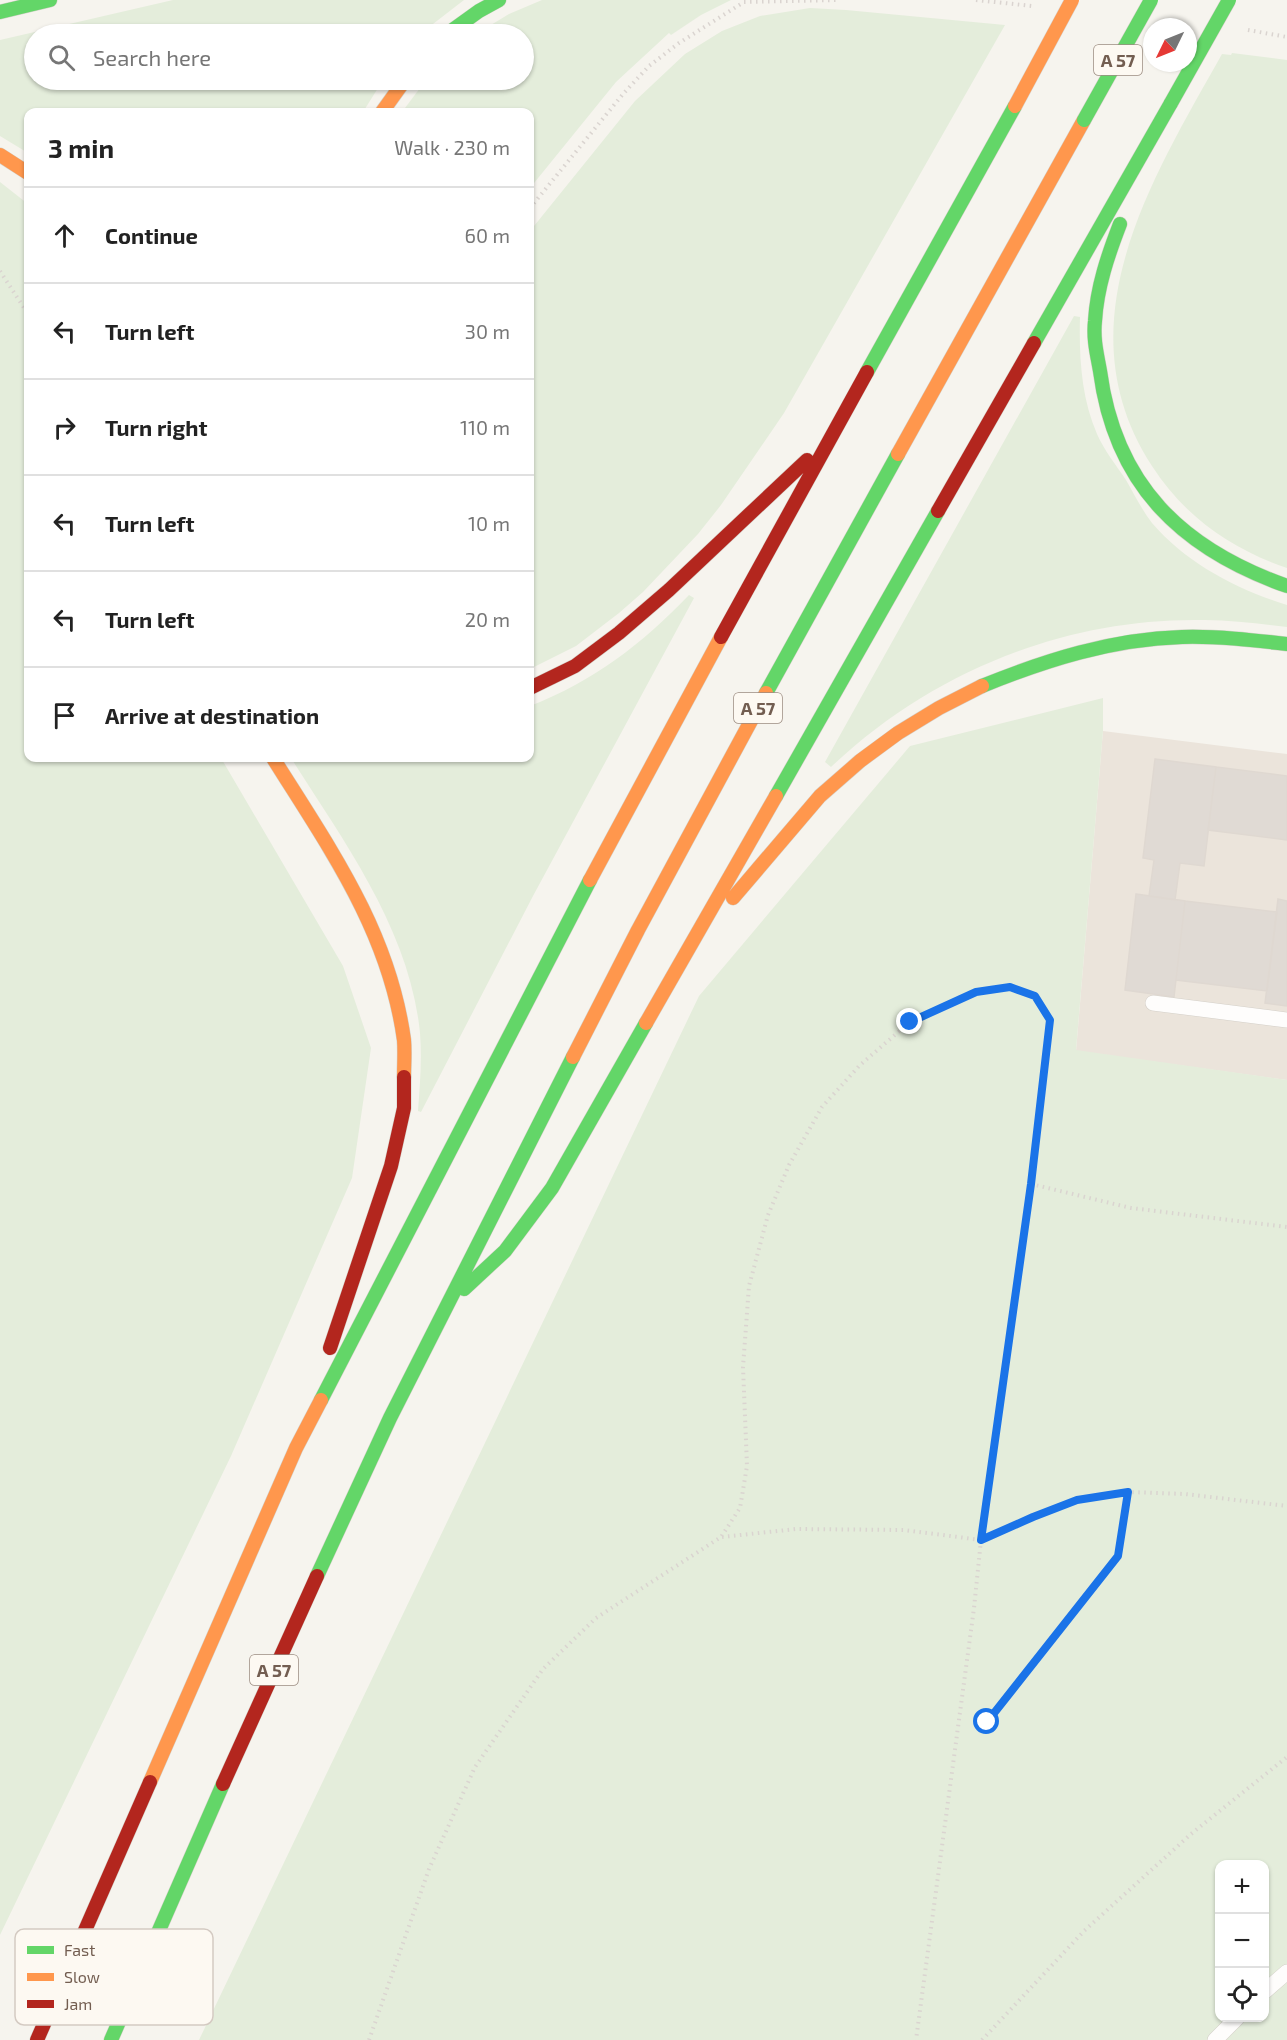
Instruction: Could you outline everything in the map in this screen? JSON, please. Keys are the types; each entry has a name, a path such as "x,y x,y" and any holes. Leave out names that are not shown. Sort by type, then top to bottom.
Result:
{"main road":[{"path":"0,12 50,0"},
{"path":"461,24 499,0"},
{"path":"86,1929 296,1448 590,881 1072,0"},
{"name":"A 57","path":"160,1929 390,1418 638,930 818,598 1151,0"},
{"path":"447,1305 505,1251 552,1188 1229,0"},
{"path":"385,108 398,90"},
{"path":"1171,103 1105,260 1094,335 1102,389 1116,439 1146,489 1168,515 1193,538 1219,557 1247,572 1287,586"},
{"path":"0,155 24,170"},
{"path":"534,686 575,666 620,633 831,438"},
{"path":"681,959 823,793 874,751 921,720 994,679 1076,652 1154,639 1213,638 1287,644"},
{"path":"276,762 353,886 376,936 394,990 404,1042 404,1108 391,1166 296,1448"},
{"path":"37,2040 44,2025"},
{"name":"A 57","path":"111,2040 118,2025"}],"lane":[{"path":"1153,1003 1287,1020"},
{"path":"1269,1988 1287,1972"},
{"path":"1215,2040 1233,2022"}],"path":[{"path":"534,203 623,94 649,66 679,43 744,2 836,0"},
{"path":"0,271 24,308"},
{"path":"369,2040 429,1869 475,1767 543,1669 596,1618 721,1538 740,1508 747,1466 743,1367 749,1286 768,1215 789,1165 822,1107 860,1065 910,1022 976,992 1010,987 1035,996 1050,1020 1031,1184 981,1540 916,2040"},
{"path":"1031,1184 1131,1208 1287,1227"},
{"path":"721,1538 796,1529 904,1530 981,1540 1077,1500 1128,1492 1185,1494 1287,1506"},
{"path":"987,1722 1118,1556 1128,1492"},
{"path":"982,2040 1084,1931 1191,1834 1287,1756"}],"shaded area":[{"path":"1103,731 1287,754 1287,1080 1076,1051"}],"green space":[{"path":"173,0 464,0 433,24 69,24"},
{"path":"542,0 731,0 701,15 671,35 669,33 616,82 534,183 534,108 405,108 418,90 534,90 534,24 492,24"},
{"path":"810,8 1005,25 784,413 721,505 698,534 643,592 619,613 576,646 534,667 534,226 635,101 685,54 722,31 760,16"},
{"path":"24,34 24,90 377,90 366,108 24,108 24,151 0,136 0,40"},
{"path":"1232,53 1287,60 1287,568 1247,551 1210,529 1165,484 1152,466 1126,413 1114,359 1115,306 1126,254 1145,202 1169,151 1222,54 1231,55"},
{"path":"0,182 24,201 24,762 223,762 343,966 371,1048 352,1178 231,1456 0,1935"},
{"path":"1074,316 1080,317 1084,391 1097,434 1148,518 1181,551 1197,563 1232,583 1287,605 1287,627 1215,620 1153,622 1102,628 1052,640 1003,657 957,678 912,704 870,733 831,767 825,762"},
{"path":"689,595 694,598 533,896 421,1112 418,1111 420,1033 414,995 403,958 372,888 294,762 534,762 534,704 575,685 616,660"},
{"path":"1103,698 1103,731 1076,1050 1287,1080 1287,2040 199,2040 206,2025 213,2025 213,2011 699,996 910,746"}],"building":[{"path":"1155,759 1216,767 1204,866 1180,863 1175,900 1149,896 1154,860 1143,858"},
{"path":"1216,767 1287,776 1287,840 1208,830"},
{"path":"1136,894 1185,901 1174,997 1125,990"},
{"path":"1278,899 1287,901 1287,1006 1265,1003"},
{"path":"1185,901 1277,912 1267,991 1176,980"}],"traffic: fast":[{"path":"0,12 50,0"},
{"path":"461,24 499,0"},
{"path":"1084,120 1151,0"},
{"path":"1171,103 1229,0"},
{"path":"1034,343 1171,103"},
{"path":"867,372 1015,106"},
{"path":"1120,224 1107,259 1101,284 1096,308 1095,334 1108,411 1121,447 1138,479 1160,507 1186,532 1216,553 1249,571 1287,586"},
{"path":"766,693 898,454"},
{"path":"776,796 938,511"},
{"path":"982,686 1080,652 1130,642 1195,637 1287,644"},
{"path":"321,1400 590,880"},
{"path":"464,1289 505,1251 552,1188 646,1023"},
{"path":"317,1576 390,1418 573,1057"},
{"path":"160,1929 223,1784"},
{"path":"111,2040 118,2025"}],"traffic: slow":[{"path":"1015,106 1072,0"},
{"path":"385,108 398,90"},
{"path":"898,454 1084,120"},
{"path":"0,155 24,170"},
{"path":"590,880 721,637"},
{"path":"733,898 820,796 860,761 898,733 982,686"},
{"path":"573,1057 638,930 766,693"},
{"path":"276,762 336,858 371,927 396,1000 404,1040 404,1077"},
{"path":"646,1023 776,796"},
{"path":"150,1782 296,1448 321,1400"}],"traffic: jam":[{"path":"938,511 1034,343"},
{"path":"721,637 867,372"},
{"path":"534,686 575,666 619,633 669,590 807,460"},
{"path":"330,1348 391,1166 404,1108 404,1077"},
{"path":"223,1784 317,1576"},
{"path":"86,1929 150,1782"},
{"path":"37,2040 44,2025"}],"route":[{"path":"910,1022 976,992 1010,987 1035,996 1050,1020 1031,1184 981,1540 1077,1500 1128,1492 1118,1556 987,1722"}]}
